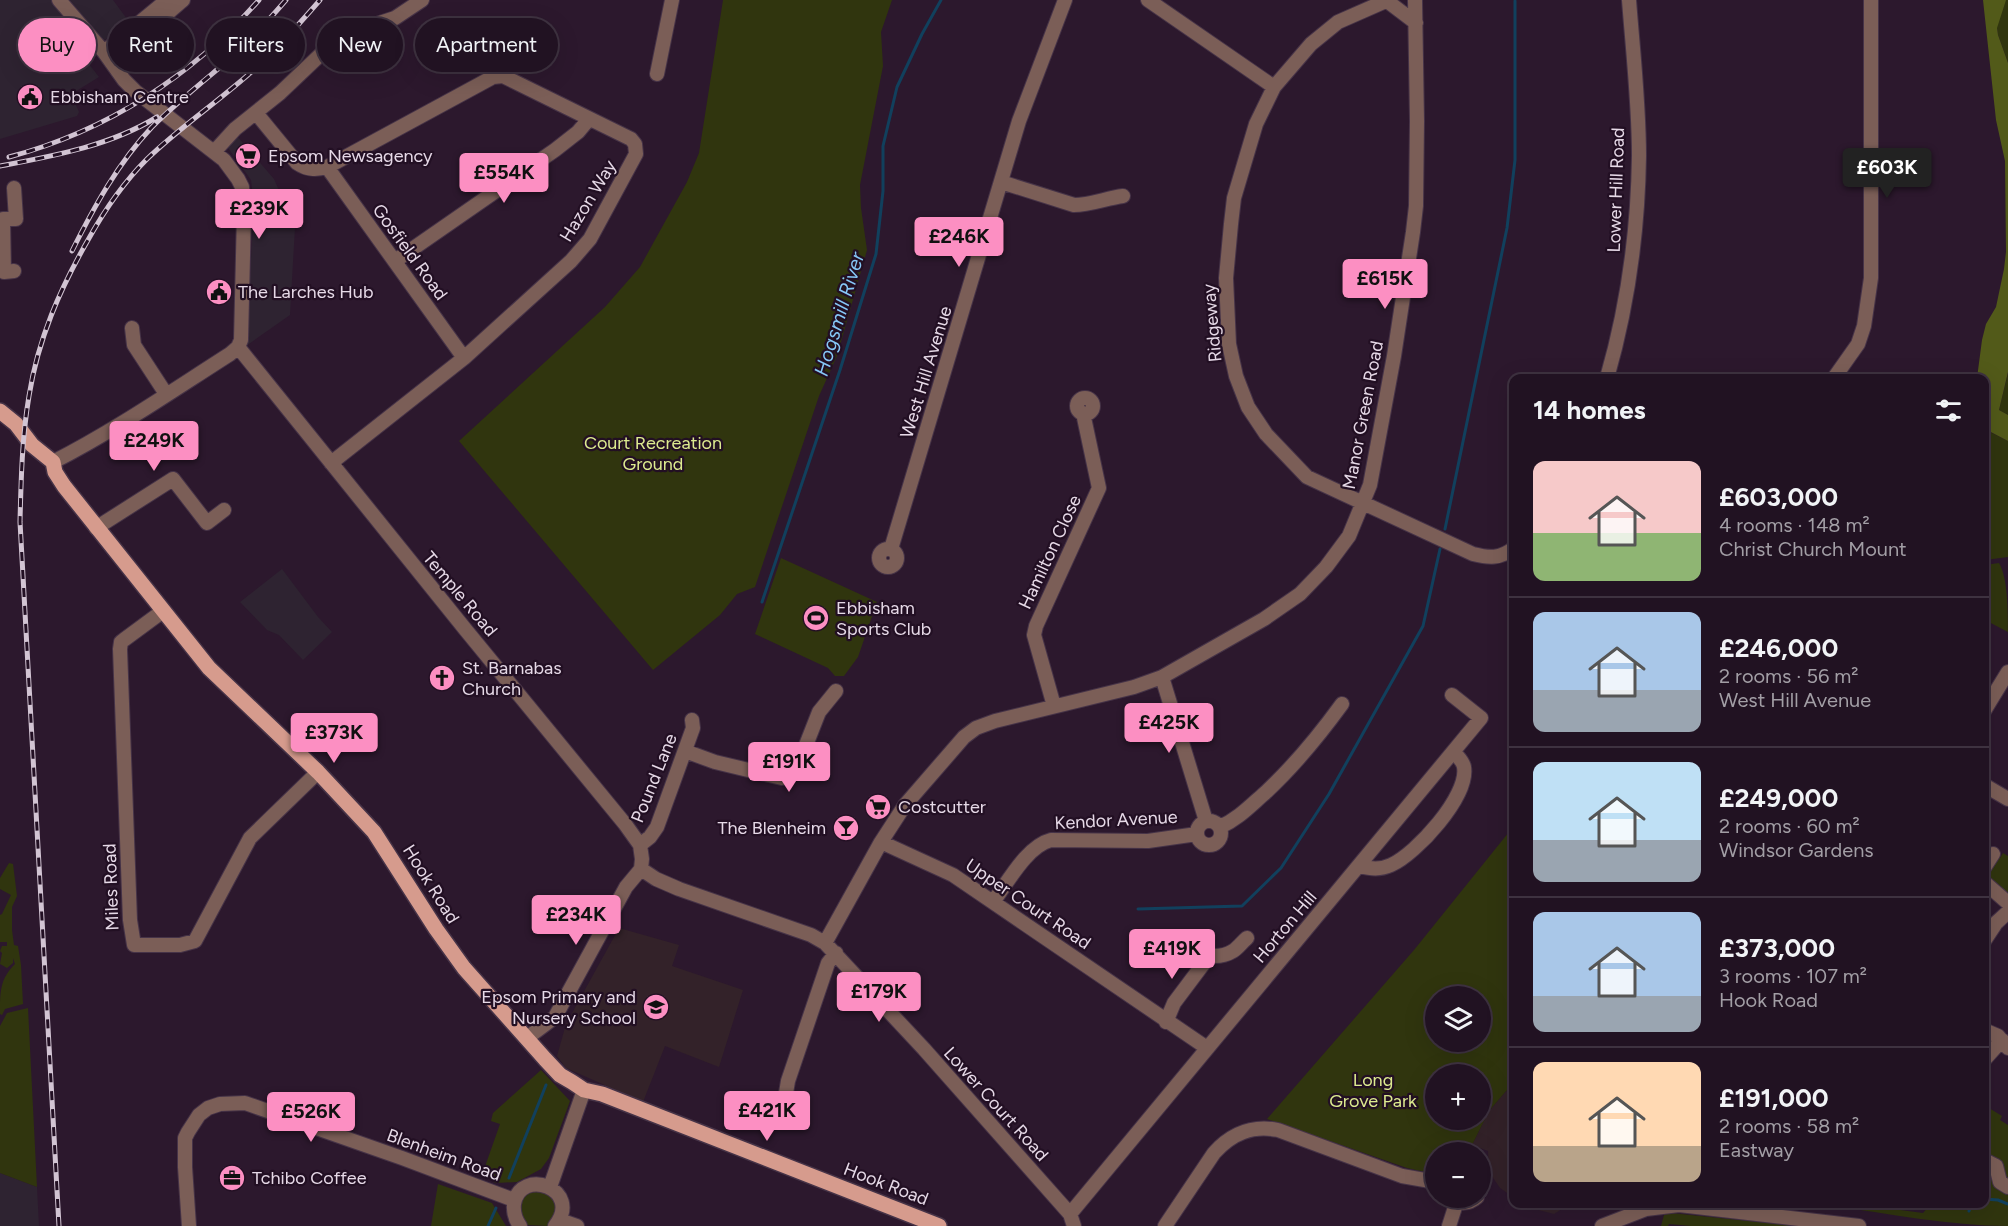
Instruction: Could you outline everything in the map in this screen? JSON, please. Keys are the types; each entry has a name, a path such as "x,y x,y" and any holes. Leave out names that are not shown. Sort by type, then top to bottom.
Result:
{"main road":[{"name":"Hook Road","path":"0,411 16,424 32,445 53,462 64,486 209,668 318,772 374,832 436,929 464,968 560,1075 584,1090 602,1094 939,1226"}],"street":[{"path":"53,462 166,394 238,347 241,340 244,214 242,187 233,171 213,152 135,91 59,0"},
{"path":"107,57 167,0"},
{"path":"107,57 183,0"},
{"path":"213,152 235,129 340,36 395,18 422,0"},
{"path":"657,74 672,0"},
{"name":"West Hill Avenue","path":"891,549 1023,108 1065,0"},
{"path":"1148,0 1274,87"},
{"path":"1388,0 1416,23"},
{"name":"Ridgeway","path":"1388,0 1338,22 1311,44 1274,87 1256,124 1234,198 1226,278 1229,345 1236,376 1248,407 1266,434 1307,477 1473,554 1490,558 1509,552"},
{"name":"Manor Green Road","path":"825,943 881,842 906,805 964,737 976,728 995,721 1134,687 1162,677 1264,619 1300,594 1326,567 1349,536 1370,484 1394,356 1413,232 1417,154 1415,0"},
{"name":"Lower Hill Road","path":"1608,374 1628,295 1635,230 1639,155 1629,0"},
{"path":"1837,374 1858,344 1864,326 1871,278 1871,0"},
{"name":"Hazon Way","path":"327,167 493,77 503,76 631,139 635,144 636,154 584,248 464,357 330,463"},
{"path":"255,113 297,163 311,169 327,167"},
{"path":"395,261 555,150 578,132 589,119"},
{"name":"Gosfield Road","path":"327,167 464,357"},
{"path":"1001,182 1074,205 1123,196"},
{"path":"14,188 16,219 3,219 2,246 4,272 14,271"},
{"path":"132,328 134,345 166,394"},
{"name":"Temple Road","path":"238,347 640,844"},
{"name":"Hamilton Close","path":"1054,706 1035,635 1036,626 1099,488 1083,413"},
{"path":"96,528 172,478 207,523 224,510"},
{"name":"Miles Road","path":"163,611 121,642 120,649 130,920 134,945 180,945 195,941 250,838 318,772"},
{"path":"1989,703 2008,672"},
{"name":"Kendor Avenue","path":"1162,677 1206,821 1197,829 1197,834 1204,845 1212,847 1219,842 1222,834 1220,827 1238,818 1288,771 1342,704"},
{"path":"685,750 715,762 782,778 797,768 819,712 836,691"},
{"name":"Horton Hill","path":"1072,1220 1207,1048 1481,718 1452,695"},
{"name":"Pound Lane","path":"640,844 650,837 657,827 693,728 692,720"},
{"path":"1360,866 1370,869 1393,865 1426,838 1458,793 1464,780 1464,767 1454,752"},
{"path":"1989,787 2008,799"},
{"path":"1206,821 1215,821 1220,827"},
{"name":"Kendor Avenue","path":"993,902 1028,855 1043,842 1051,840 1148,841 1197,834"},
{"name":"Upper Court Road","path":"881,842 953,875 1207,1048"},
{"path":"527,1038 555,1017 626,887 641,869 640,844"},
{"path":"1989,860 1993,854"},
{"name":"Lower Court Road","path":"641,869 656,879 679,889 811,935 825,943 1072,1220"},
{"path":"1989,886 2008,903"},
{"path":"1989,934 2008,912"},
{"path":"1179,941 1190,951 1210,955 1229,953 1247,938"},
{"path":"786,1093 828,963 836,953"},
{"path":"1166,1022 1174,1002 1210,955"},
{"path":"1989,1032 1995,1034 2005,1044 1989,1056"},
{"path":"549,1186 584,1090"},
{"name":"Blenheim Road","path":"189,1226 185,1138 199,1115 220,1104 232,1102 245,1103 514,1200"},
{"path":"1165,1226 1219,1148 1236,1134 1251,1129 1278,1130 1402,1176 1425,1180"},
{"path":"1989,1162 1996,1166 2001,1182 2008,1187"},
{"path":"520,1226 513,1212 514,1200 519,1192 532,1184 549,1186 556,1192 562,1202 563,1210 558,1223 577,1226"},
{"path":"1449,1226 1452,1208"},
{"path":"1602,1226 1655,1208"},
{"path":"1705,1208 1859,1226"}],"shaded area":[{"path":"0,0 113,0 126,18 108,18 108,38 96,46 96,18 18,18 18,72 95,72 99,77 73,93 79,112 77,116 0,139"},
{"path":"237,136 274,179 295,227 290,315 246,346 254,206 251,180 226,145"},
{"path":"282,569 332,632 303,660 279,635 267,630 240,602"},
{"name":"Epsom Primary and Nursery School","path":"619,928 679,945 672,966 743,990 719,1067 665,1046 643,1102 566,1068 557,1056 566,1024"},
{"path":"1509,1088 1509,1194 1500,1188 1491,1175 1491,1142 1474,1142 1480,1130 1491,1130 1491,1109"},
{"path":"0,1173 37,1187 39,1226 0,1226"},
{"path":"1531,1208 1563,1208 1554,1214"}],"green space":[{"name":"Court Recreation Ground","path":"723,0 892,0 881,32 883,66 860,185 867,250 837,356 819,396 755,587 737,594 720,615 653,670 459,441 605,307 640,267 687,182 699,153"},
{"path":"1983,0 2006,0 1997,28 2008,63 2008,372 1999,410 2008,415 2008,441 1989,431 1989,374 1978,374 1982,340 1986,324 1996,307 2006,252 2005,161 1996,120"},
{"path":"1993,0 2008,0 2008,63 1998,35"},
{"path":"2008,373 2008,415 1999,410"},
{"path":"1989,432 2008,441 2008,557 1989,559"},
{"name":"Ebbisham Sports Club","path":"781,558 877,602 858,657 844,676 835,676 828,668 755,634"},
{"path":"1999,563 2002,569 2008,605 2008,632 1989,622 1989,564"},
{"name":"Long Grove Park","path":"1509,832 1509,1088 1491,1109 1491,1064 1425,1064 1425,1130 1480,1130 1474,1142 1425,1142 1425,1172 1407,1168 1267,1119 1414,950"},
{"path":"2003,853 2008,856 2008,892 2001,891 2000,887 1989,880 1989,867 1996,857 2000,858"},
{"path":"9,863 13,864 17,896 12,907 12,930 14,945 18,946 21,965 23,1004 5,1009 2,1015 0,1014 0,999 2,986 6,975 15,964 13,958 13,963 7,968 0,964 2,953 0,951 2,946 7,946 7,942 0,942 0,915 11,895 0,889 0,878"},
{"path":"28,1008 37,1187 0,1173 0,1026 7,1013"},
{"path":"541,1070 570,1101 549,1158 541,1169 517,1182 496,1183 482,1175 500,1124 491,1121 493,1113"},
{"path":"1989,1108 2002,1116 2000,1120 2008,1125 2008,1182 1989,1160"},
{"path":"1989,1169 1992,1171 1997,1188 2008,1192 2008,1226 1941,1222 1844,1208 1885,1208 1923,1213 1928,1208 1989,1208"},
{"path":"438,1184 492,1203 506,1226 431,1226"},
{"path":"530,1188 547,1189 559,1206 548,1226 525,1225 517,1206"},
{"path":"1671,1213 1798,1226 1669,1224 1661,1226 1664,1215"}],"waterway":[{"name":"Hogsmill River","path":"762,602 840,370 876,254 883,191 883,146 897,87 941,0"},
{"path":"1445,529 1507,228 1515,160 1515,1"},
{"path":"1138,909 1242,906 1281,868 1329,794 1423,626 1440,549"},
{"name":"Hogsmill River","path":"509,1178 546,1085"},
{"path":"1989,1199 2008,1204"},
{"name":"Hogsmill River","path":"488,1226 496,1208"}],"railway":[{"path":"9,157 80,132 146,97 205,53 259,0"},
{"path":"72,251 89,218 128,155 152,127 241,48 286,0"},
{"path":"59,1226 20,522 23,443 33,375 51,315 68,277 94,229 122,188 138,168 160,147 266,58 320,0"},
{"path":"0,166 61,154 101,143 157,117"}],"place":[{"name":"Ebbisham Centre","path":"30,97"},
{"name":"Epsom Newsagency","path":"248,156"},
{"name":"The Larches Hub","path":"219,292"},
{"name":"Ebbisham Sports Club","path":"816,618"},
{"name":"St. Barnabas Church","path":"442,678"},
{"name":"Costcutter","path":"878,807"},
{"name":"The Blenheim","path":"846,828"},
{"name":"Epsom Primary and Nursery School","path":"656,1007"},
{"name":"Tchibo Coffee","path":"232,1178"}]}
